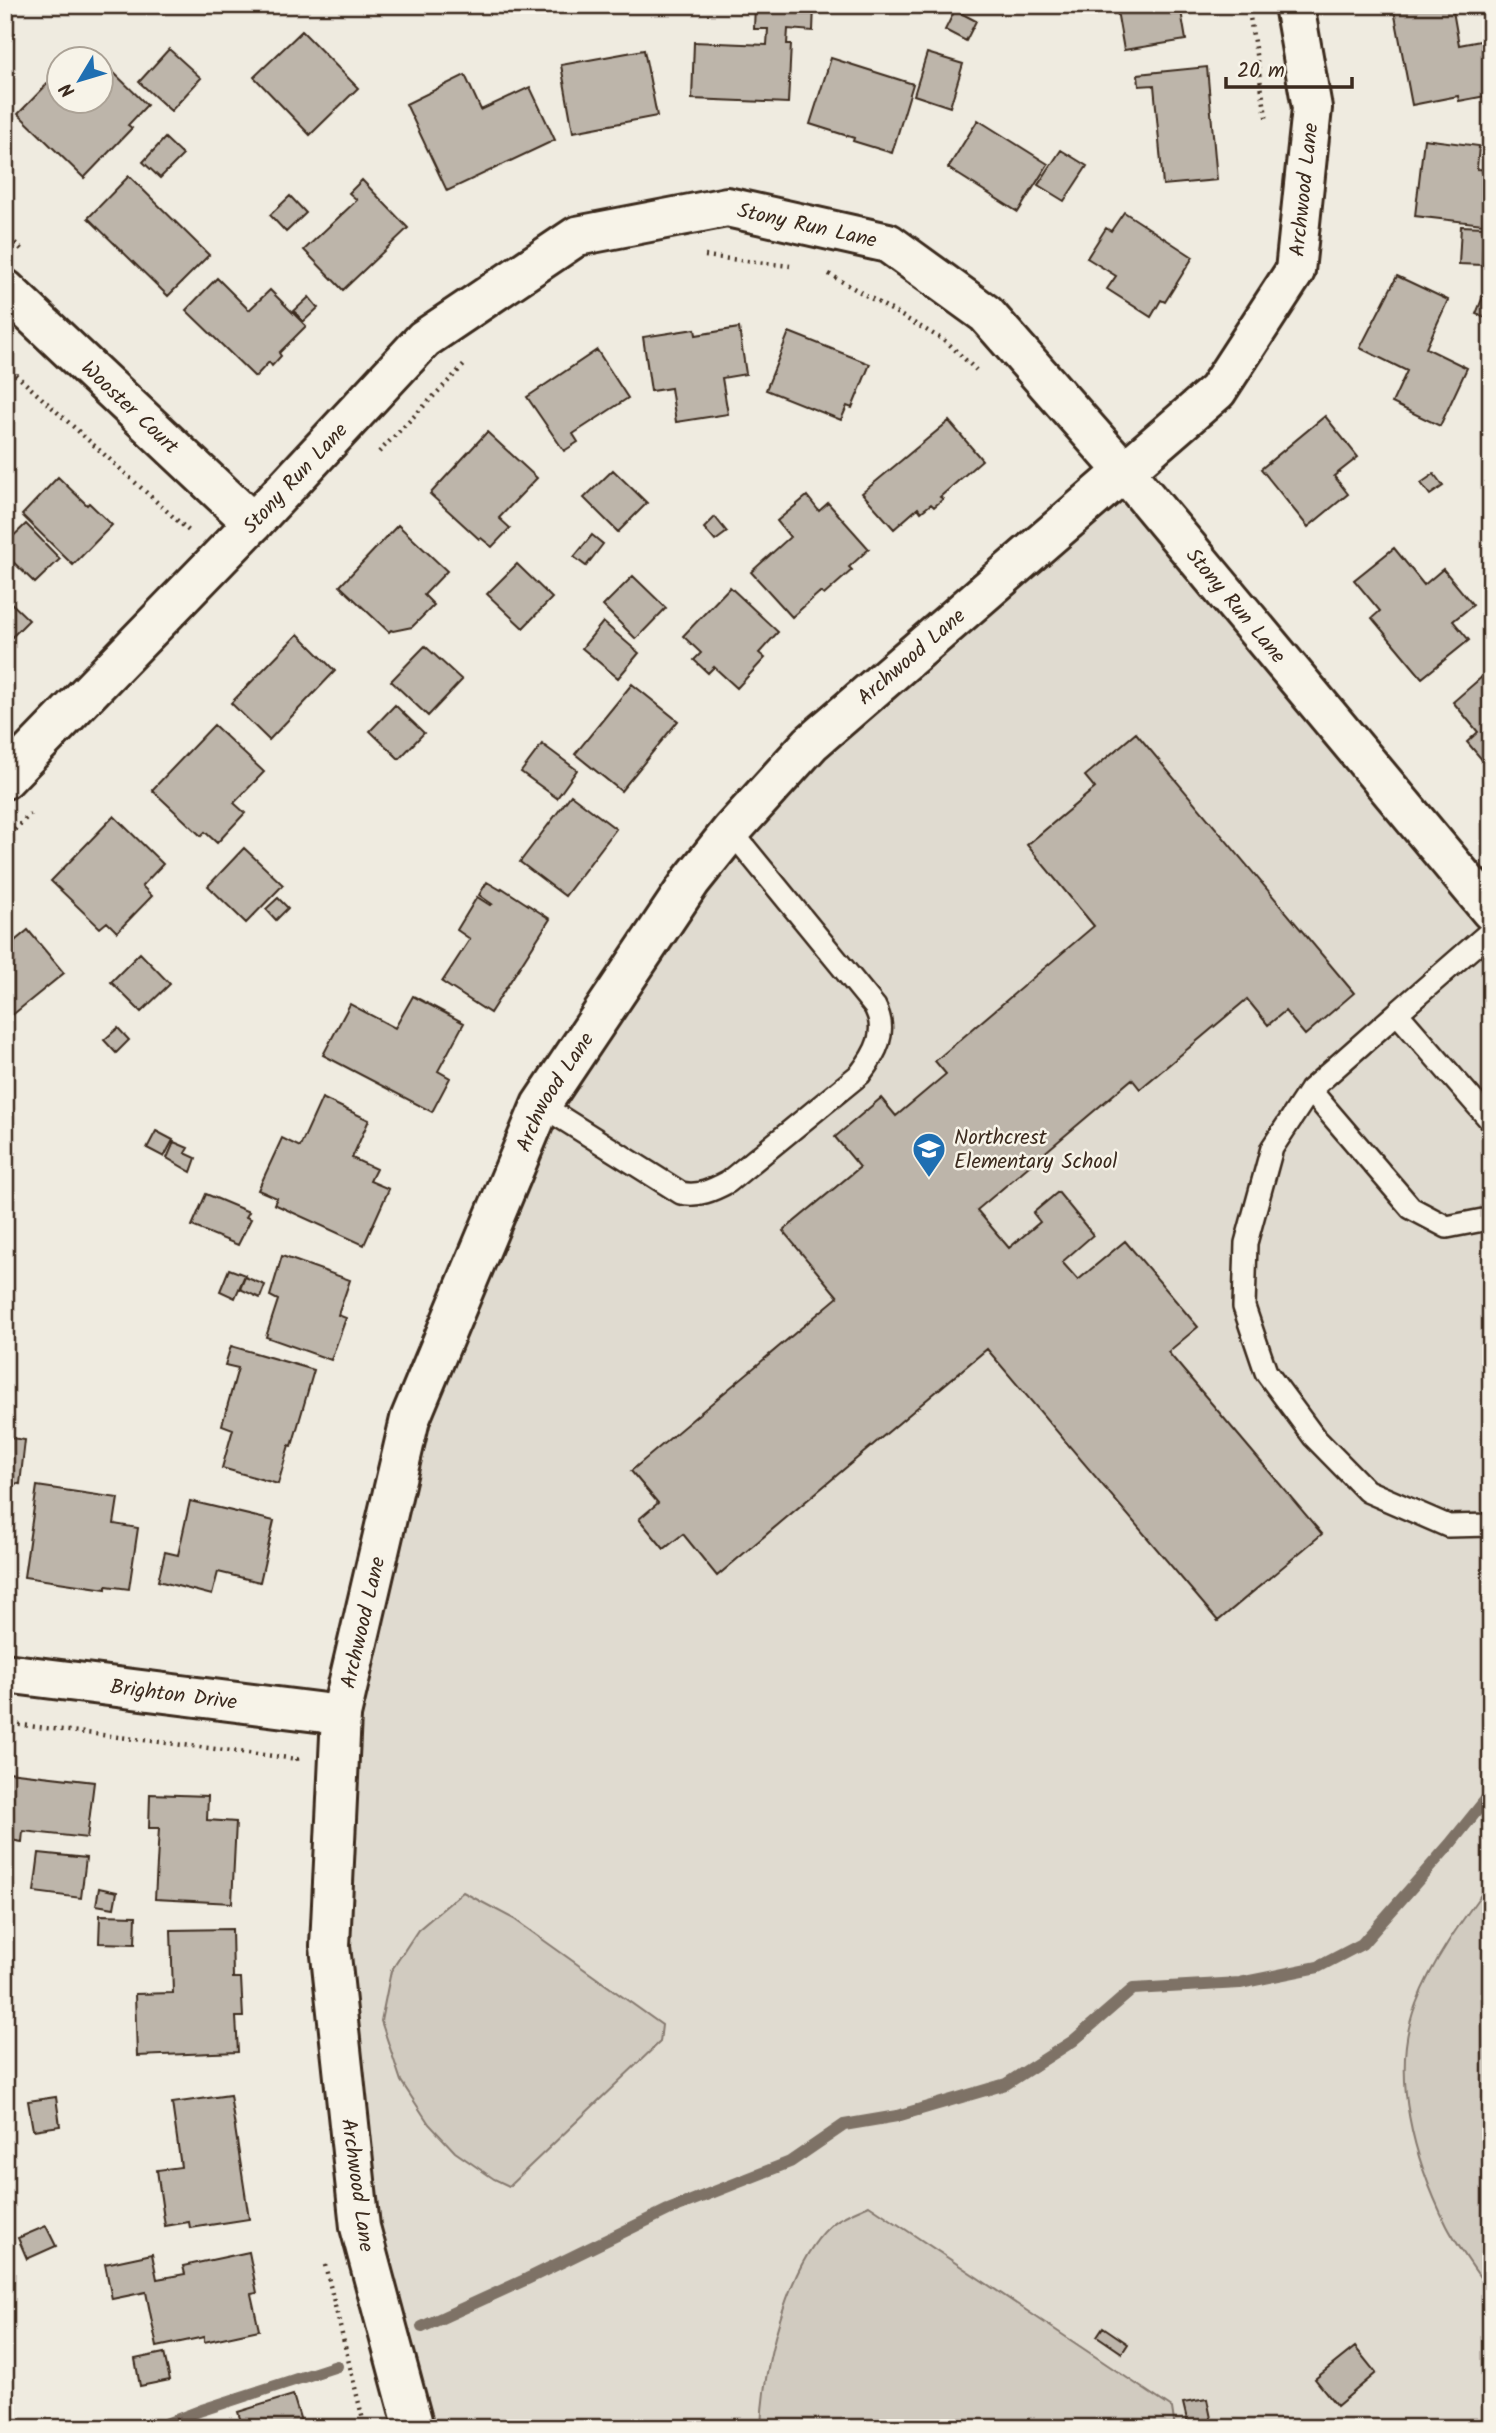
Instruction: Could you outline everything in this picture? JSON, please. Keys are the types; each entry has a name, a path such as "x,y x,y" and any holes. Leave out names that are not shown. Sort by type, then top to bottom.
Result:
{"street":[{"name":"Archwood Lane","path":"414,2428 360,2227 330,1946 341,1716 410,1419 541,1105 691,881 730,831 811,743 1216,391 1295,271 1312,108 1294,5"},
{"name":"Stony Run Lane","path":"5,779 253,523 424,339 577,236 727,207 888,243 986,314 1124,471 1491,911"},
{"name":"Wooster Court","path":"5,289 253,523"},
{"name":"Brighton Drive","path":"5,1674 341,1716"}],"lane":[{"path":"541,1105 681,1193 702,1194 727,1182 860,1074 870,1061 882,1032 880,1016 875,1007 730,831"},
{"path":"1491,931 1310,1090 1272,1148 1246,1243 1244,1307 1266,1372 1314,1437 1367,1491 1448,1526 1491,1525"},
{"path":"1397,1013 1491,1121"},
{"path":"1310,1090 1410,1208 1447,1227 1491,1216"}],"path":[{"path":"1248,5 1267,124"},
{"path":"5,233 25,252"},
{"path":"692,257 705,256 796,267"},
{"path":"821,270 947,342 985,379"},
{"path":"371,461 475,354"},
{"path":"5,365 190,532"},
{"path":"5,840 34,810"},
{"path":"5,1723 297,1759 297,1773"},
{"path":"325,2262 365,2428"}],"shaded area":[{"path":"1124,471 1491,911 1491,2428 414,2428 330,1946 341,1715 410,1419 541,1105 691,881"},
{"path":"1491,1881 1491,2293 1452,2235 1425,2174 1409,2117 1405,2059 1408,2031 1423,1987 1449,1940"},
{"path":"463,1892 514,1919 662,2025 660,2042 509,2186 455,2152 429,2124 401,2081 381,2021 391,1971 418,1930"},
{"path":"869,2205 1172,2408 1175,2428 761,2428 772,2349 789,2292 801,2267 814,2244 834,2222"}],"building":[{"path":"755,5 814,5 813,31 788,29 787,44 791,44 788,103 692,99 694,42 767,45 768,29 754,29"},
{"path":"1116,5 1180,5 1186,40 1124,50"},
{"path":"1393,5 1452,5 1459,45 1491,39 1491,95 1459,101 1458,96 1412,105"},
{"path":"955,10 976,21 966,41 945,30"},
{"path":"302,31 358,88 310,135 254,77"},
{"path":"169,49 201,78 171,111 139,82"},
{"path":"644,50 657,116 573,132 561,65"},
{"path":"927,53 963,64 950,107 914,95"},
{"path":"831,58 913,84 892,153 810,124"},
{"path":"1207,67 1217,180 1163,185 1154,85 1139,86 1138,74"},
{"path":"116,75 147,105 128,125 132,128 84,178 18,114 46,85 46,116 116,116"},
{"path":"465,75 481,110 530,87 555,140 447,191 406,104"},
{"path":"978,120 1048,164 1018,212 948,168"},
{"path":"165,138 183,155 160,178 143,162"},
{"path":"1424,139 1479,146 1477,169 1491,170 1491,206 1485,206 1483,224 1415,216"},
{"path":"1061,150 1087,166 1064,201 1038,185"},
{"path":"129,176 209,255 168,296 88,218"},
{"path":"362,180 408,228 343,290 304,250 357,200 349,193"},
{"path":"290,196 306,213 286,232 270,215"},
{"path":"1124,212 1193,257 1165,302 1161,300 1151,317 1107,289 1116,276 1087,258 1106,228 1111,231"},
{"path":"1461,226 1484,227 1482,265 1459,264"},
{"path":"1397,276 1448,300 1426,348 1467,368 1440,426 1392,403 1407,371 1360,348"},
{"path":"217,278 249,310 270,290 306,326 279,353 281,356 272,366 269,362 255,377 186,310"},
{"path":"1486,289 1491,291 1491,320 1476,314"},
{"path":"309,297 318,308 303,322 294,311"},
{"path":"739,328 746,374 722,378 728,414 676,422 671,388 651,391 643,337 695,329 696,335"},
{"path":"789,332 870,364 852,408 847,406 841,420 766,390"},
{"path":"597,350 628,398 573,434 578,442 564,451 527,397"},
{"path":"1325,416 1358,457 1334,476 1348,494 1308,527 1261,469"},
{"path":"949,421 982,460 940,497 943,499 934,507 931,504 921,512 918,508 894,529 862,493"},
{"path":"487,432 537,478 499,518 510,528 492,547 479,539 430,494"},
{"path":"613,470 647,503 618,532 584,498"},
{"path":"1434,474 1443,486 1430,495 1421,483"},
{"path":"58,477 112,525 73,565 22,515"},
{"path":"807,496 819,511 828,503 869,549 849,567 852,570 824,595 820,592 792,617 751,572 790,537 777,521"},
{"path":"715,517 727,532 715,541 704,528"},
{"path":"26,524 60,559 35,583 5,554 5,544"},
{"path":"398,525 447,571 424,595 434,605 412,627 389,632 340,586"},
{"path":"592,535 603,544 586,566 574,557"},
{"path":"1394,548 1424,585 1443,569 1473,605 1453,621 1469,640 1422,678 1372,618 1380,611 1354,580"},
{"path":"517,564 552,598 523,628 487,594"},
{"path":"633,576 666,608 636,639 603,606"},
{"path":"730,587 778,632 759,653 765,658 737,688 714,667 708,673 694,660 701,653 683,636"},
{"path":"5,597 29,620 5,644"},
{"path":"603,622 639,653 618,678 582,648"},
{"path":"298,634 335,671 269,740 231,703"},
{"path":"425,646 462,680 428,716 391,681"},
{"path":"1491,669 1489,768 1467,742 1478,732 1453,702"},
{"path":"632,684 678,721 621,791 575,754"},
{"path":"395,705 424,733 399,759 370,731"},
{"path":"214,725 264,772 234,803 245,813 217,843 205,832 201,836 152,790"},
{"name":"Northcrest Elementary School","path":"1136,733 1354,993 1305,1035 1285,1011 1268,1025 1247,999 1140,1089 1132,1079 977,1210 1009,1248 1040,1222 1033,1213 1058,1192 1093,1235 1062,1262 1078,1280 1125,1241 1198,1327 1168,1352 1322,1534 1218,1621 987,1349 717,1576 683,1534 664,1549 639,1519 658,1503 631,1471 838,1297 783,1231 860,1167 835,1137 881,1098 896,1116 946,1074 935,1061 1094,926 1027,845 1095,788 1085,776"},
{"path":"542,744 577,770 557,798 521,772"},
{"path":"571,795 616,829 565,896 520,862"},
{"path":"114,816 163,864 142,886 152,896 117,932 107,922 100,928 51,881"},
{"path":"244,848 283,885 246,923 208,886"},
{"path":"487,882 501,890 502,888 550,919 490,1013 442,982 470,939 457,930 477,897 492,904 479,895"},
{"path":"278,898 288,908 276,920 266,909"},
{"path":"28,930 64,973 5,1021 5,949"},
{"path":"140,953 170,984 141,1012 111,982"},
{"path":"413,996 464,1023 438,1071 450,1078 432,1112 323,1055 350,1004 395,1028"},
{"path":"118,1028 129,1040 116,1053 104,1040"},
{"path":"322,1098 369,1120 352,1158 376,1169 370,1181 389,1189 364,1245 274,1204 277,1198 258,1190 282,1138 300,1147"},
{"path":"156,1131 173,1140 164,1157 147,1148"},
{"path":"174,1142 188,1148 185,1153 196,1158 191,1172 167,1158"},
{"path":"206,1194 249,1212 246,1217 251,1219 238,1245 192,1226"},
{"path":"282,1256 350,1280 338,1315 346,1318 331,1360 266,1337 278,1300 270,1296"},
{"path":"229,1269 245,1275 235,1298 220,1291"},
{"path":"245,1277 265,1285 260,1298 240,1289"},
{"path":"231,1346 314,1370 278,1484 222,1468 233,1429 222,1425 238,1368 225,1365"},
{"path":"5,1437 25,1440 20,1484 5,1482"},
{"path":"37,1486 118,1498 114,1524 138,1528 129,1589 106,1586 106,1589 24,1577"},
{"path":"190,1501 274,1521 260,1582 218,1572 212,1595 158,1581 165,1552 178,1555"},
{"path":"8,1772 94,1782 87,1838 23,1831 22,1842 5,1839"},
{"path":"150,1794 208,1796 207,1820 236,1822 232,1903 155,1899 159,1828 149,1828"},
{"path":"39,1853 86,1858 81,1898 34,1892"},
{"path":"99,1888 117,1892 114,1908 96,1905"},
{"path":"100,1915 136,1916 135,1944 99,1943"},
{"path":"232,1929 233,1978 241,1978 243,2017 236,2017 238,2052 137,2056 135,1994 173,1993 171,1930"},
{"path":"230,2095 249,2219 190,2228 189,2222 165,2226 157,2170 181,2167 172,2103"},
{"path":"56,2097 60,2126 33,2130 28,2101"},
{"path":"46,2226 56,2246 27,2259 18,2238"},
{"path":"249,2252 257,2293 251,2294 259,2330 204,2342 204,2337 157,2347 146,2292 112,2299 105,2264 152,2254 157,2279 185,2274 183,2266"},
{"path":"1103,2327 1128,2344 1122,2353 1097,2336"},
{"path":"1355,2347 1376,2373 1337,2406 1315,2379"},
{"path":"164,2353 170,2380 140,2386 135,2359"},
{"path":"293,2395 303,2428 243,2428 238,2412"},
{"path":"1207,2399 1213,2428 1189,2428 1183,2403"}],"waterway":[{"path":"422,2327 668,2210 790,2162 844,2125 897,2116 1006,2084 1073,2041 1133,1989 1240,1983 1318,1967 1362,1944 1491,1793"},
{"path":"155,2428 337,2366"}],"place":[{"name":"Northcrest Elementary School","path":"929,1179"}]}
